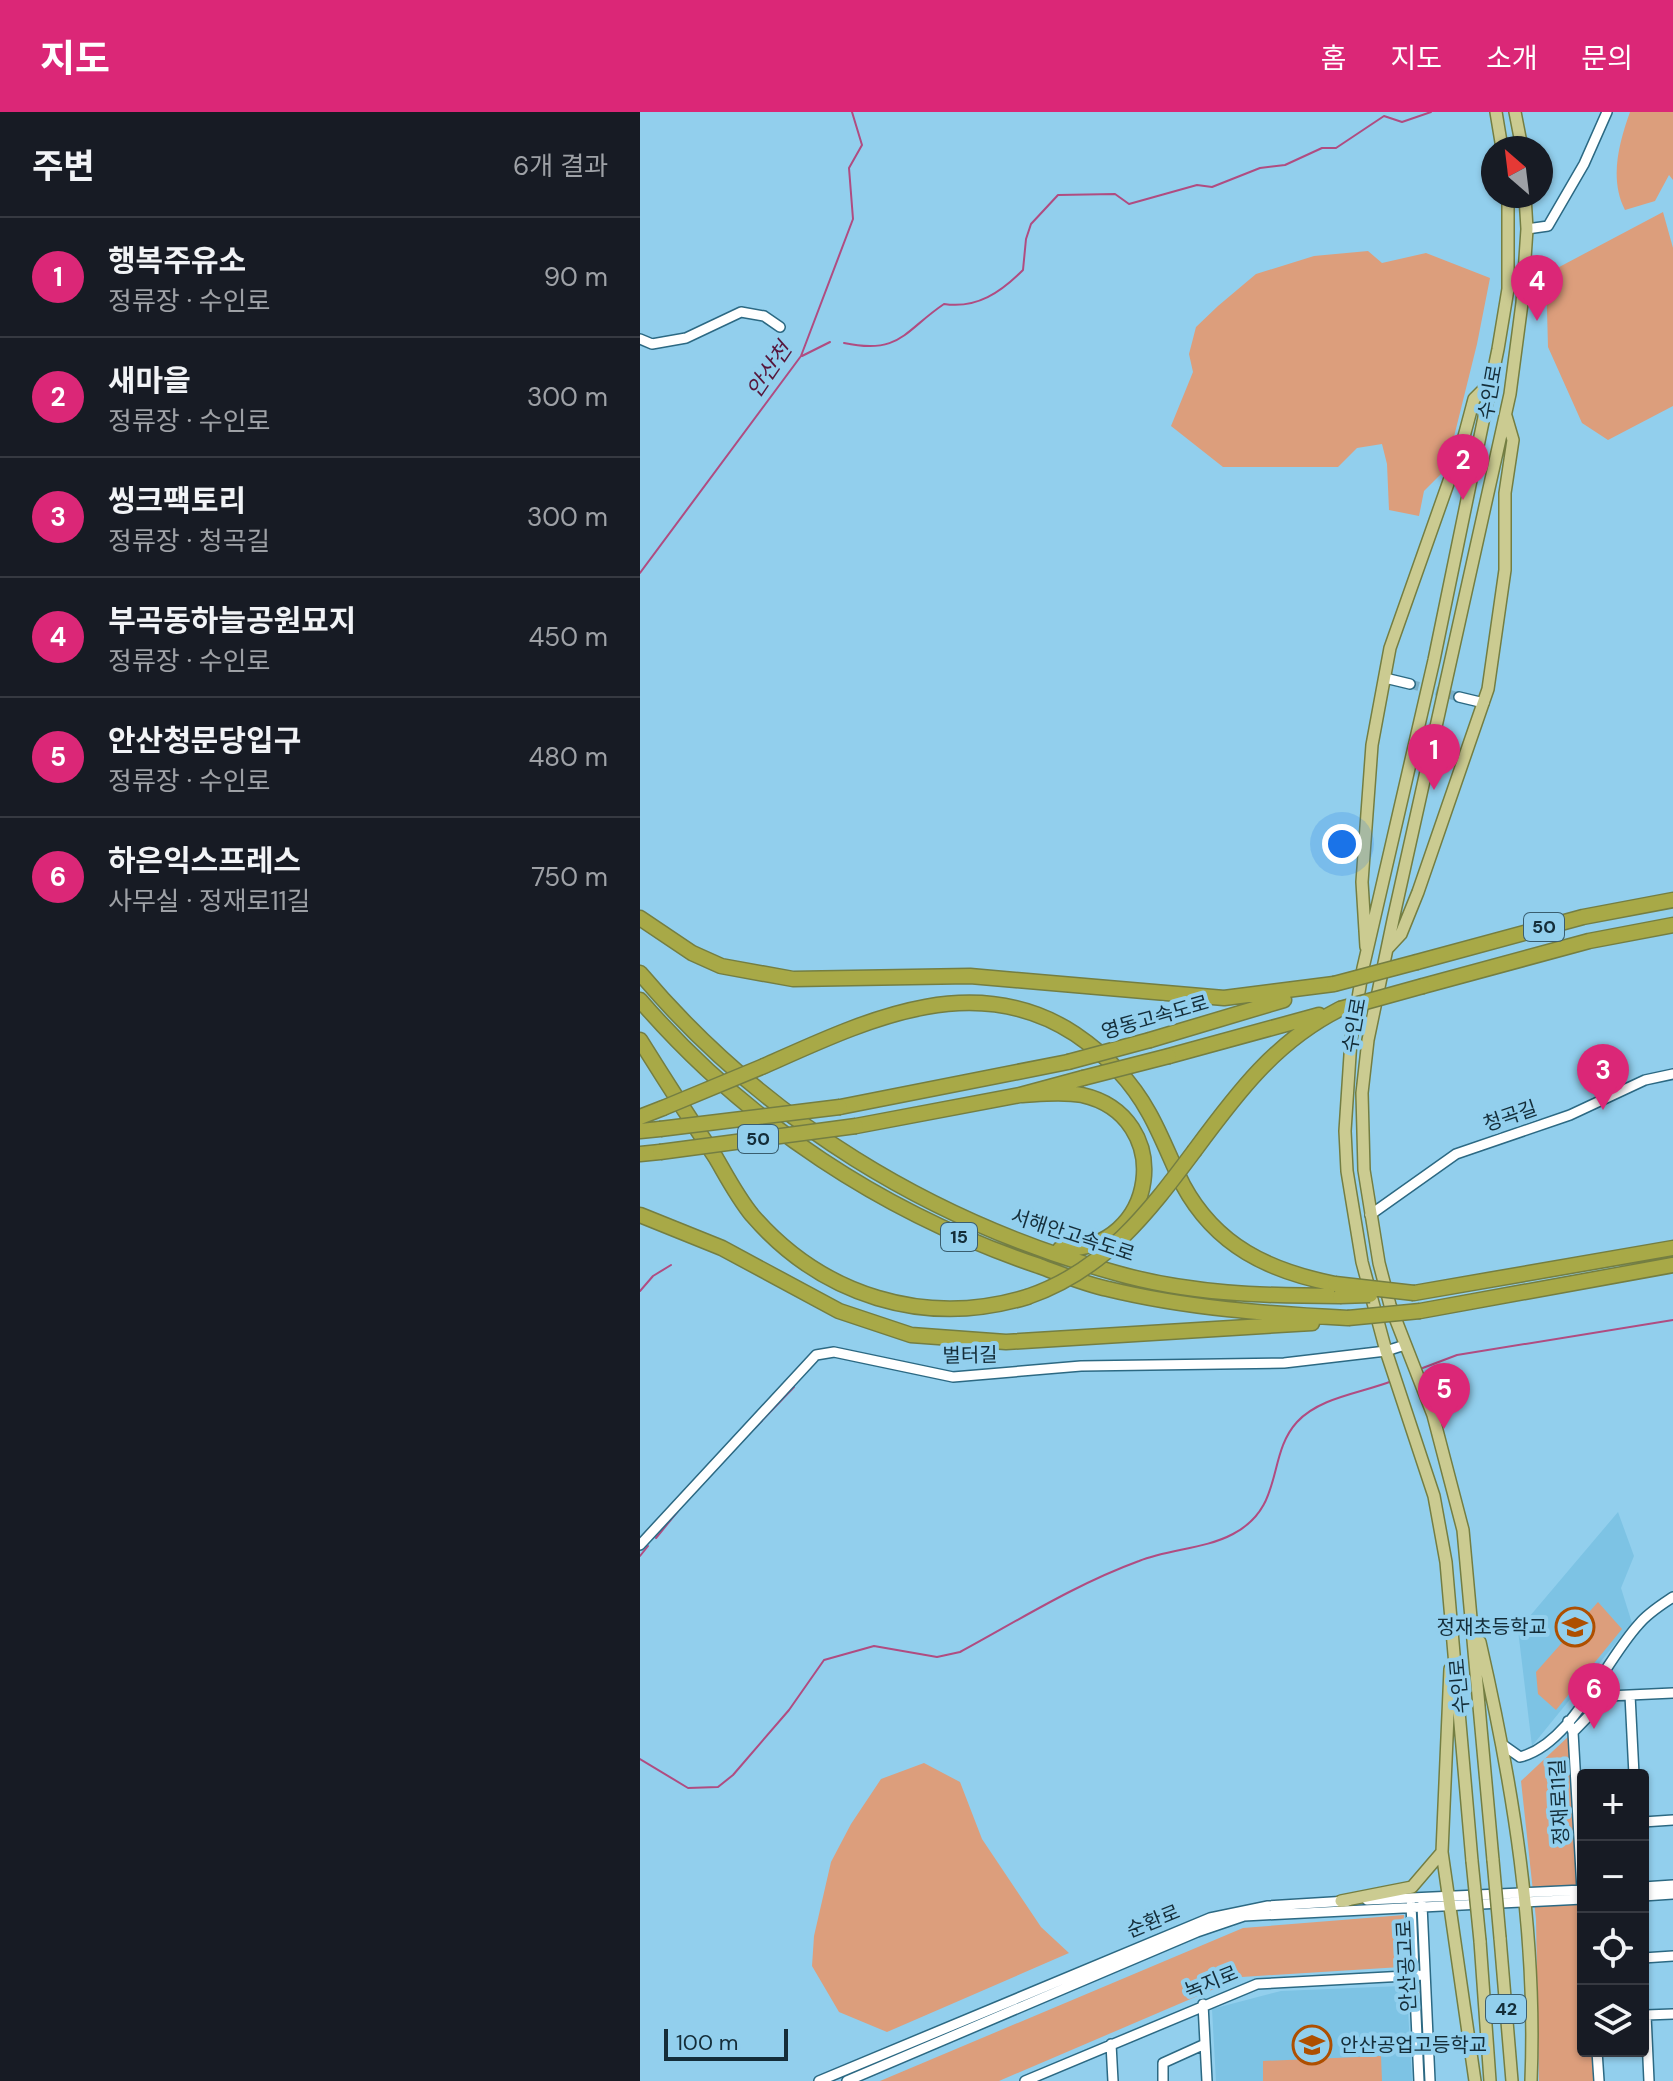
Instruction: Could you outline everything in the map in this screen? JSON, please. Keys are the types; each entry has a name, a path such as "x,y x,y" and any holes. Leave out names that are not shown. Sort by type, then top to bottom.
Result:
{"highway":[{"name":"영동고속도로","path":"640,1131 840,1107 1068,1062 1334,984 1583,917 1673,900"},
{"path":"640,918 692,953 721,966 793,979 970,976 1224,998 1334,984"},
{"name":"영동고속도로","path":"640,1154 856,1126 1020,1095 1589,941 1673,925"},
{"name":"서해안고속도로","path":"640,973 671,1009 796,1123 892,1182 965,1219 1117,1274 1236,1294 1337,1290 1414,1293 1673,1248"},
{"name":"서해안고속도로","path":"640,1000 701,1062 782,1135 879,1197 972,1243 1106,1289 1237,1311 1348,1318 1420,1311 1673,1265"},
{"path":"640,1117 859,1026 924,1005 997,1003 1040,1015 1094,1048 1127,1079 1150,1114 1190,1196 1219,1232 1271,1267 1337,1290"},
{"path":"640,1040 750,1211 777,1240 808,1263 861,1293 921,1310 977,1309 1027,1297 1077,1276 1112,1250 1140,1221 1263,1064 1308,1026 1340,1009"},
{"path":"1020,1095 1072,1094 1109,1106 1134,1133 1144,1161 1143,1191 1121,1229 1084,1248 1043,1247"},
{"path":"640,1215 722,1248 839,1311 882,1328 938,1339 1006,1342 1293,1325 1348,1318"}],"main road":[{"path":"1496,112 1500,136"},
{"path":"1515,112 1520,136"},
{"name":"수인로","path":"1490,2081 1446,1562 1434,1496 1388,1356 1362,1262 1347,1171 1345,1131 1351,1040 1367,952 1434,660 1508,289 1508,208"},
{"name":"수인로","path":"1512,2081 1463,1530 1449,1470 1390,1305 1370,1215 1364,1170 1362,1093 1368,1040 1387,948 1505,414 1522,303 1526,208"},
{"path":"1367,952 1362,923 1362,882 1372,745 1390,648 1474,399 1491,383"},
{"path":"1387,948 1401,934 1418,892 1484,703 1505,570 1505,493 1513,440 1505,414"},
{"path":"1470,1599 1503,1745 1525,1897 1531,2081"},
{"path":"1452,1632 1442,1852 1475,2081"},
{"path":"1341,1901 1412,1887 1442,1852"}],"street":[{"path":"1527,229 1548,226 1584,164 1607,112"},
{"path":"640,339 652,344 686,338 741,312 764,316 780,327"},
{"path":"1385,678 1410,684"},
{"path":"1459,697 1484,703"},
{"name":"청곡길","path":"1370,1215 1456,1154 1570,1115 1645,1080 1673,1074"},
{"path":"1388,1356 1407,1350"},
{"name":"벌터길","path":"640,1545 816,1355 834,1352 953,1377 1081,1366 1284,1363 1388,1356"},
{"path":"1503,1745 1520,1757 1534,1754 1554,1740 1639,1624 1673,1597"},
{"name":"정재로11길","path":"1577,1779 1573,1732 1608,1696 1673,1693"},
{"path":"1630,1695 1634,1769"},
{"path":"1568,1721 1573,1732"},
{"path":"1649,1822 1673,1820"},
{"path":"1649,1887 1673,1885"},
{"name":"순환로","path":"847,2081 1222,1922 1244,1916 1577,1893"},
{"path":"1649,1896 1673,1894"},
{"name":"순환로","path":"819,2081 1210,1918 1268,1906 1341,1901 1416,1903"},
{"name":"안산공고로","path":"1416,1903 1430,2081"},
{"path":"1649,1958 1673,1956"},
{"name":"안산공고로","path":"1419,2081 1420,1975"},
{"name":"녹지로","path":"1025,2081 1257,1984 1420,1975"},
{"path":"1203,2004 1207,2081"},
{"path":"1649,2081 1646,2015 1673,2014"},
{"path":"1111,2044 1113,2081"},
{"path":"1163,2081 1163,2063 1205,2044"},
{"path":"1597,2057 1599,2081"}],"shaded area":[{"path":"1630,112 1673,112 1673,180 1669,175 1655,201 1625,210 1617,186 1617,161"},
{"path":"1663,212 1673,248 1673,406 1608,440 1582,423 1548,347 1546,274"},
{"path":"1368,251 1382,263 1426,253 1490,278 1446,469 1424,491 1419,516 1389,510 1387,464 1382,444 1357,448 1338,467 1223,467 1171,426 1193,372 1189,354 1196,327 1218,306 1256,274 1314,256"},
{"name":"정재초등학교","path":"1618,1512 1634,1556 1621,1588 1632,1623 1532,1746 1518,1630"},
{"path":"1598,1602 1622,1629 1556,1710 1538,1694 1536,1672"},
{"path":"1570,1735 1577,1883 1577,2057 1592,2057 1594,2081 1539,2081 1536,1919 1521,1781"},
{"path":"924,1763 960,1782 982,1839 1041,1927 1069,1953 887,2032 839,2012 812,1966 814,1936 831,1862 851,1824 881,1779"},
{"path":"1404,1915 1401,1967 1242,1977 999,2081 880,2081 1243,1928"},
{"name":"안산공업고등학교","path":"1401,1986 1407,1991 1412,2081 1216,2081 1212,2009 1281,1991"},
{"path":"1381,2056 1382,2081 1263,2081 1263,2061"}],"waterway":[{"name":"안산천","path":"640,573 801,356 853,219 849,168 862,145 852,112"},
{"path":"844,343 863,346 890,343 944,304 967,304 997,292 1023,270 1031,224 1058,195 1115,194 1129,204 1197,185 1212,187 1260,168 1285,165 1322,148 1336,148 1384,116 1402,122 1431,112"},
{"path":"802,356 830,342"},
{"path":"640,1291 653,1276 671,1265"},
{"path":"1420,1369 1457,1355 1673,1320"},
{"path":"640,1759 688,1788 718,1787 733,1775 789,1710 824,1660 874,1646 937,1657 960,1652 1048,1603 1116,1570 1233,1534 1261,1510 1287,1435 1297,1422 1329,1401 1392,1381"},
{"path":"755,1428 794,1387"},
{"path":"656,1538 678,1511"},
{"path":"640,1556 648,1546"}],"tunnel":[{"path":"1410,684 1459,697"}],"place":[{"name":"부곡동하늘공원묘지","path":"1537,321"},
{"name":"새마을","path":"1463,500"},
{"name":"행복주유소","path":"1434,790"},
{"name":"씽크팩토리","path":"1603,1110"},
{"name":"안산청문당입구","path":"1444,1429"},
{"name":"정재초등학교","path":"1575,1627"},
{"name":"하은익스프레스","path":"1594,1729"},
{"name":"안산공업고등학교","path":"1312,2045"}]}
